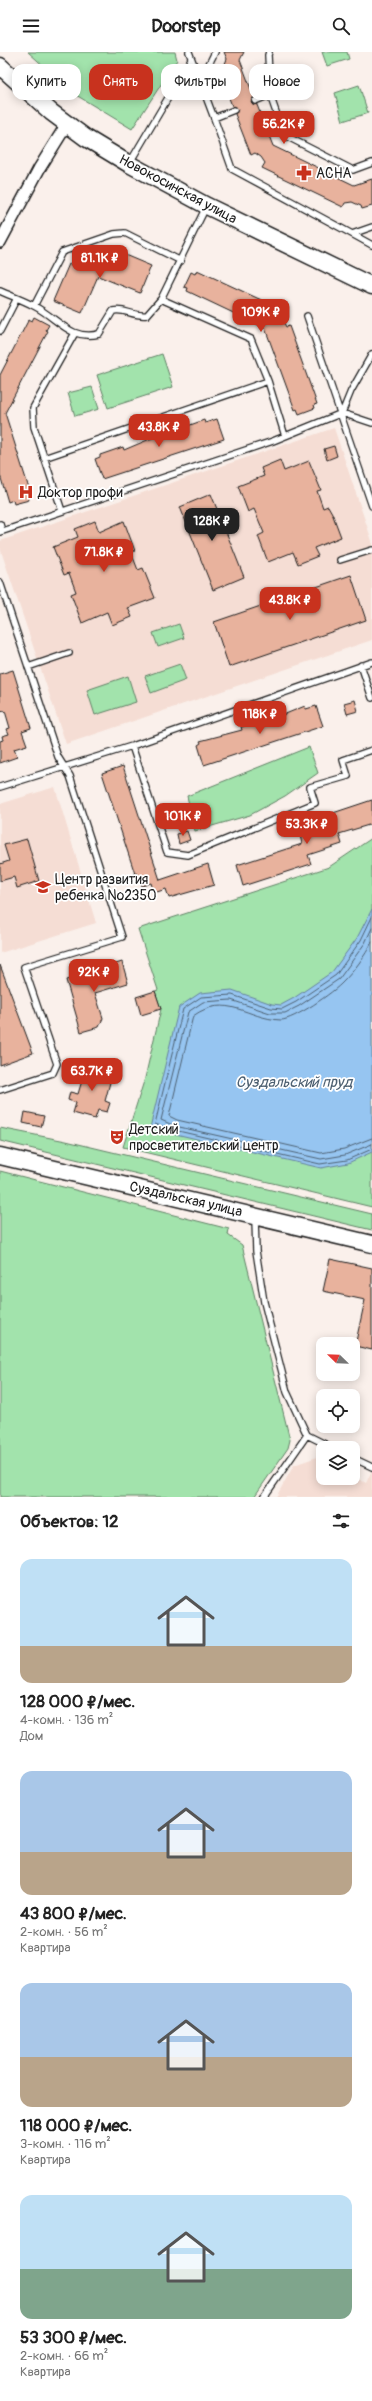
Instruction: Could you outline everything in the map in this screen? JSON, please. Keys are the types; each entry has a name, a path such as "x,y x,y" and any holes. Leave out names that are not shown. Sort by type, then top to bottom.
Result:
{"street":[{"name":"Новокосинская улица","path":"0,66 67,124 129,164 207,206 372,286"},
{"path":"0,242 39,169 67,124"},
{"name":"Суздальская улица","path":"0,1156 372,1244"}],"lane":[{"path":"189,52 193,64"},
{"path":"209,64 215,52"},
{"path":"269,52 269,64"},
{"path":"129,164 191,58"},
{"path":"207,100 232,169 372,245"},
{"path":"272,100 284,135 353,170 372,163"},
{"path":"214,118 234,110"},
{"path":"0,290 34,306 75,333 86,337 99,334 113,312 120,309 137,316 147,315 161,299 207,206"},
{"path":"352,234 372,227"},
{"path":"34,306 62,252 114,234 125,233 181,261"},
{"path":"0,332 17,298"},
{"path":"161,299 251,339 268,381 285,436"},
{"path":"307,316 342,413 372,506"},
{"path":"62,511 34,427 33,408 75,333"},
{"path":"342,413 372,354"},
{"path":"44,458 268,381"},
{"path":"0,524 1,531 285,436 342,413 372,423"},
{"path":"340,560 372,550"},
{"path":"0,582 58,757 70,776 122,937 24,967 57,1064 53,1073 0,1090"},
{"path":"28,666 69,653"},
{"path":"0,787 132,746 372,662"},
{"path":"361,665 372,698"},
{"path":"132,746 167,852 188,855 315,803 310,787 348,776 343,760 372,750"},
{"path":"256,1216 256,1251 264,1302 284,1380 307,1435 319,1441"},
{"path":"264,1497 307,1435"},
{"path":"360,1461 372,1467"}],"shaded area":[{"path":"334,428 372,541 372,640 66,744 0,548 0,541"},
{"name":"Центр развития ребенка №2350","path":"55,787 96,923 0,953 0,804"},
{"path":"316,1457 316,1485 360,1485 360,1480 366,1483 372,1470 372,1497 276,1497 294,1465"}],"green space":[{"path":"28,52 175,52 177,60 174,64 161,64 161,85 153,97 153,64 89,64 89,100 151,100 132,129 81,98 81,64 41,64"},
{"path":"322,52 347,52 349,59 327,66"},
{"path":"359,85 368,113 343,121 335,93"},
{"path":"162,354 173,387 108,408 97,375"},
{"path":"92,387 99,409 75,416 68,393"},
{"path":"179,624 184,638 158,647 153,633"},
{"path":"180,664 186,680 151,693 145,676"},
{"path":"128,676 136,702 95,715 87,690"},
{"path":"309,747 318,773 285,796 250,815 195,831 187,796"},
{"path":"372,838 372,1207 123,1147 145,1078 161,1009 155,991 158,990 138,929 329,867"},
{"path":"0,1128 66,1141 372,1214 372,1230 0,1141"},
{"path":"0,1171 229,1229 228,1235 242,1245 290,1440 288,1448 254,1497 0,1497"}],"water":[{"name":"Суздальский пруд","path":"372,909 372,1152 348,1163 321,1168 150,1128 179,1007 200,993 232,990 272,1004 281,1005 332,972 357,938"}],"building":[{"path":"224,52 244,52 240,60 249,84 249,100 252,100 251,102 257,105 273,146 354,185 372,179 372,206 362,209 361,206 352,202 345,203 343,207 262,168 265,163 261,157 255,153 251,155 235,114 238,109 232,106 230,100 241,100 241,64 225,64 227,59"},
{"path":"113,250 151,266 140,293 98,276 82,313 53,301 69,264 78,268 109,259"},
{"path":"197,270 272,305 270,309 273,311 271,315 278,323 283,321 286,327 289,326 317,404 314,405 315,408 299,414 297,409 295,410 265,328 187,291 188,288 184,287 191,272 195,274"},
{"path":"34,317 49,325 46,330 48,331 5,413 31,495 28,496 29,500 14,504 13,500 8,502 0,475 0,375 29,319 32,321"},
{"path":"217,419 224,439 102,479 95,459 100,457 100,455 123,447 124,450 164,433 165,436 183,430 182,428 204,420 205,423"},
{"path":"334,446 337,456 327,460 324,449"},
{"path":"280,460 284,471 309,461 321,490 317,491 323,508 328,506 341,537 314,548 318,556 298,564 293,552 268,562 258,536 264,533 254,509 248,512 238,486 264,476 261,468"},
{"path":"211,494 244,577 213,590 180,507"},
{"path":"95,521 99,532 124,521 135,551 131,552 138,570 143,568 155,598 128,608 132,617 112,625 107,612 82,623 71,594 76,592 69,573 64,575 53,547 78,537 75,529"},
{"path":"351,575 366,620 229,667 214,622"},
{"path":"13,670 31,728 22,731 27,745 14,749 17,757 0,763 0,741 3,740 2,736 9,734 7,729 10,728 5,711 0,712 0,674"},
{"path":"355,700 358,711 347,714 344,703"},
{"path":"305,706 306,709 316,706 323,726 204,765 198,745 201,743 200,741 242,730 241,727 265,719 266,722"},
{"path":"123,766 160,880 208,864 214,885 169,898 166,889 154,893 151,883 142,886 137,873 135,874 102,773"},
{"path":"372,800 372,824 339,834 342,844 308,855 311,864 243,886 237,865 302,844 300,835 333,824 330,814"},
{"path":"187,831 190,840 179,844 177,834"},
{"path":"27,839 39,881 17,888 14,877 0,881 0,864 9,861 4,845"},
{"path":"122,962 128,983 95,993 103,1018 99,1027 81,1032 66,980"},
{"path":"0,965 33,1053 0,1065"},
{"path":"155,991 161,1009 141,1015 136,997"},
{"path":"94,1065 102,1065 112,1075 105,1101 110,1103 107,1112 98,1110 95,1119 73,1113 76,1103 68,1100 70,1092 78,1094 86,1067 89,1068"},
{"path":"25,1112 44,1116 41,1127 23,1123"},
{"path":"330,1259 372,1268 372,1350 360,1347 360,1337 357,1337 365,1300 323,1291"}],"place":[{"name":"АСНА","path":"304,173"},
{"name":"Доктор профи","path":"26,492"},
{"name":"Центр развития ребенка №2350","path":"43,887"},
{"name":"Детский просветительский центр","path":"117,1137"}]}
